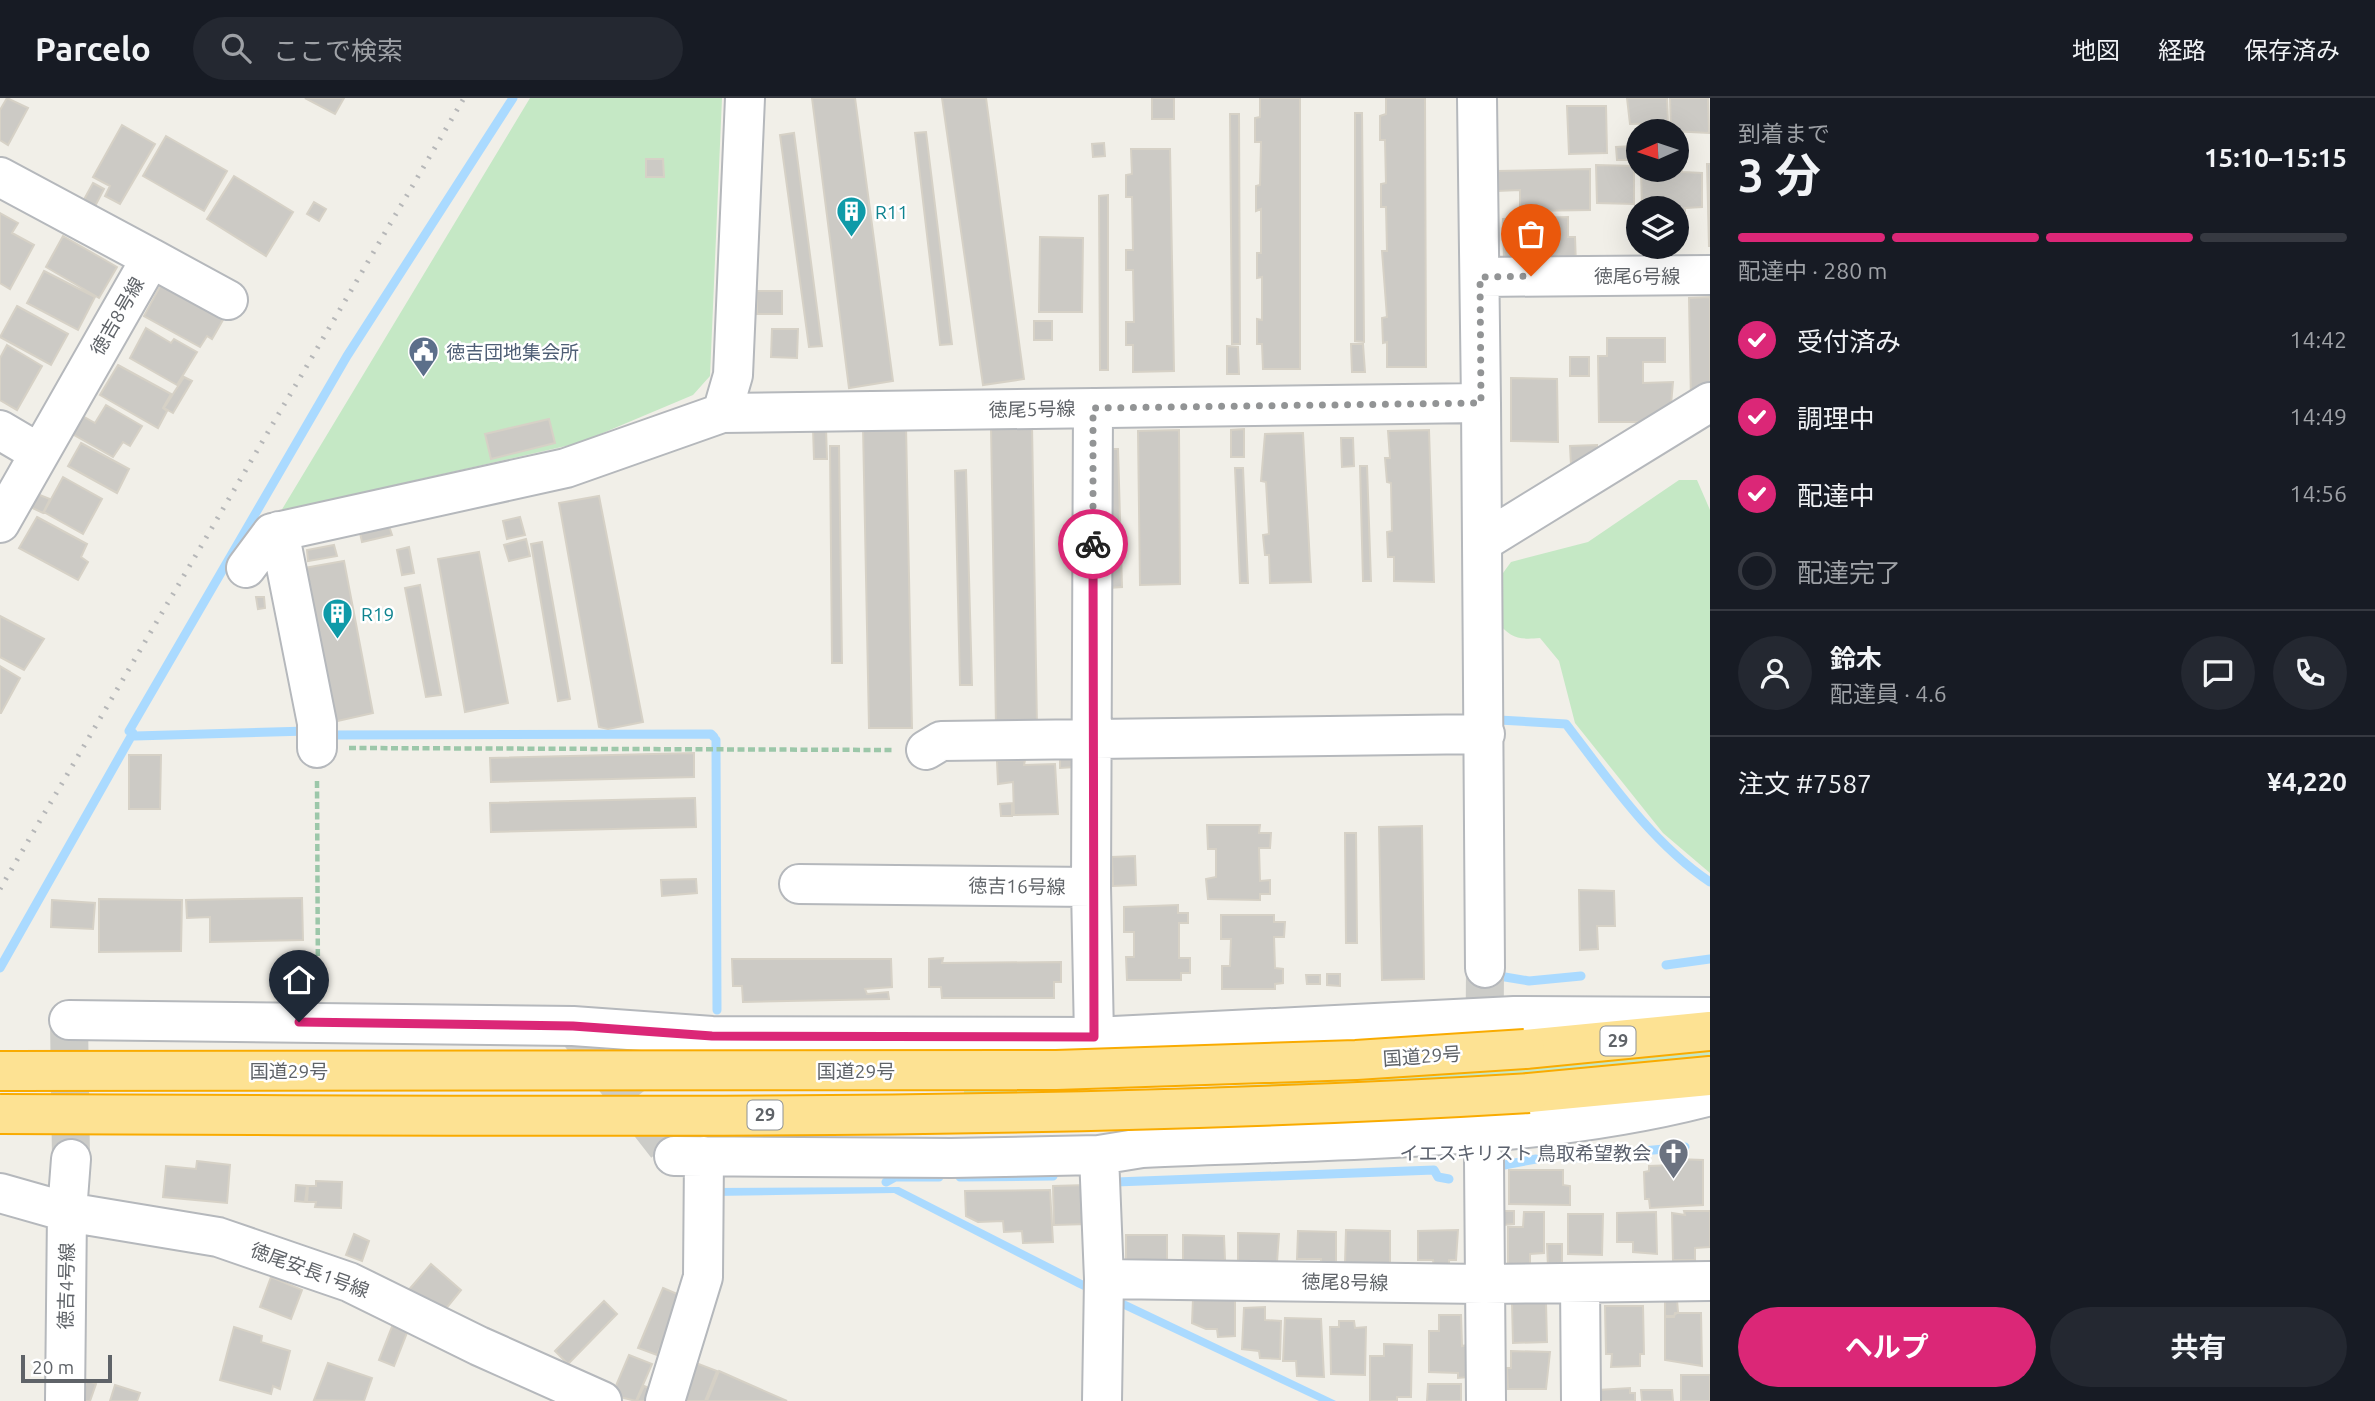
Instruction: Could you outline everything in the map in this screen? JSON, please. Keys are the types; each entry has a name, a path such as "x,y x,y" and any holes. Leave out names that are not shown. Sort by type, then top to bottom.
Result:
{"highway":[{"name":"国道29号","path":"0,1071 1069,1070 1370,1060 1525,1049 1710,1031"},
{"name":"29","path":"0,1114 993,1115 1279,1107 1529,1093 1710,1076"}],"street":[{"path":"722,414 733,375 746,98"},
{"path":"1478,98 1484,541 1485,968"},
{"name":"徳吉8号線","path":"0,177 151,258 0,523"},
{"path":"151,258 228,300"},
{"name":"徳尾6号線","path":"1480,277 1710,275"},
{"path":"1484,541 1710,402"},
{"name":"徳尾5号線","path":"279,531 566,468 722,414 1481,403"},
{"name":"徳吉16号線","path":"799,884 1091,887 1093,408"},
{"path":"0,429 39,453"},
{"path":"246,568 272,533 279,531 317,723 317,748"},
{"path":"926,750 941,741 1485,734"},
{"path":"1091,887 1094,1037"},
{"path":"69,1020 573,1026 712,1036 1094,1037 1514,1016 1710,1017"},
{"path":"665,1401 691,1326 703,1278 689,1156 951,1158 1099,1154 1142,1148 1454,1133 1528,1126 1633,1114 1710,1096"},
{"path":"1099,1154 1104,1279 1102,1401"},
{"name":"徳吉4号線","path":"65,1401 67,1212 71,1159"},
{"path":"1484,1161 1486,1401"},
{"name":"徳尾安長1号線","path":"0,1193 67,1212 218,1237 349,1282 479,1346 602,1401"},
{"name":"徳尾8号線","path":"1104,1279 1484,1283 1710,1281"},
{"path":"1580,1283 1581,1401"}],"path":[{"path":"318,1023 317,748 926,750"}],"green space":[{"path":"530,98 722,98 710,376 693,395 579,443 281,511"},
{"path":"1679,480 1697,480 1710,510 1710,873 1663,833 1575,723 1559,661 1540,638 1515,637 1496,621 1503,573 1511,562 1588,542"},
{"path":"1710,1047 1710,1057 1359,1087 964,1097 964,1090 1151,1089 1431,1074"}],"water":[{"path":"899,1187 1082,1280 1336,1401 1319,1401 1077,1287 894,1193 712,1196 711,1188"}],"building":[{"path":"7,98 28,108 8,145 0,140 0,110"},
{"path":"305,98 344,98 335,114"},
{"name":"R11","path":"812,98 855,98 893,381 849,388"},
{"path":"942,98 986,98 1024,379 983,385"},
{"path":"1152,98 1174,98 1174,119 1152,119"},
{"path":"1260,98 1300,98 1300,369 1263,369 1262,344 1257,344 1257,319 1262,320 1262,277 1257,278 1257,253 1261,253 1261,209 1256,211 1256,186 1260,185 1261,142 1255,142 1255,118 1260,117"},
{"path":"1386,98 1425,98 1426,367 1387,367 1387,342 1383,343 1382,318 1387,317 1382,251 1387,251 1386,207 1381,207 1381,184 1386,183 1385,140 1380,140 1380,116 1386,114"},
{"path":"1627,98 1667,98 1668,119 1629,119"},
{"path":"1670,98 1708,98 1709,133 1689,132 1689,119 1671,119"},
{"path":"1567,106 1606,106 1607,153 1569,154"},
{"path":"1355,113 1362,113 1364,342 1355,341"},
{"path":"1230,114 1239,114 1240,344 1232,344"},
{"path":"122,125 155,144 120,204 105,196 110,186 93,177"},
{"path":"926,132 952,344 940,345 915,133"},
{"path":"794,133 822,346 809,347 780,135"},
{"path":"166,136 227,171 204,211 143,176"},
{"path":"1104,143 1105,156 1093,157 1092,144"},
{"path":"1626,146 1626,160 1617,160 1616,147"},
{"path":"1131,149 1170,149 1174,371 1133,372 1133,345 1126,345 1126,322 1134,322 1133,270 1126,270 1126,250 1133,250 1132,197 1126,197 1126,175 1132,174"},
{"path":"646,159 663,159 664,177 646,177"},
{"path":"1707,164 1710,164 1709,247"},
{"path":"1596,165 1626,166 1626,182 1634,182 1634,196 1626,196 1626,204 1597,203"},
{"path":"1590,169 1590,210 1520,211 1520,190 1497,191 1497,171"},
{"path":"1689,172 1702,173 1702,207 1689,208 1689,196 1642,196 1641,182 1689,182"},
{"path":"234,176 293,212 266,256 207,219"},
{"path":"93,183 104,189 92,212 81,205"},
{"path":"1108,195 1108,370 1100,370 1099,196"},
{"path":"314,202 326,209 319,221 307,214"},
{"path":"0,213 18,223 12,233 34,245 10,289 0,283"},
{"path":"1568,217 1568,237 1575,237 1576,265 1504,260 1503,219"},
{"path":"63,236 117,267 99,298 46,267"},
{"path":"1040,237 1083,238 1082,312 1039,312"},
{"path":"44,271 95,297 78,330 27,303"},
{"path":"164,279 227,313 212,339 207,336 200,347 144,316"},
{"path":"757,291 782,291 782,314 757,314"},
{"path":"1710,297 1710,390 1691,401 1689,298"},
{"path":"17,306 68,334 51,365 0,337"},
{"path":"1034,321 1052,321 1052,340 1034,340"},
{"path":"146,328 171,343 174,339 197,352 177,385 130,358"},
{"path":"772,329 798,329 797,358 771,357"},
{"path":"1607,338 1665,338 1665,362 1643,362 1643,383 1673,382 1670,416 1653,422 1599,422 1598,356 1607,356"},
{"path":"1351,344 1363,344 1365,372 1352,372"},
{"path":"7,345 42,366 17,410 0,400 0,358"},
{"path":"1227,346 1238,347 1239,374 1227,374"},
{"path":"1570,357 1589,357 1589,376 1570,376"},
{"path":"118,365 171,394 163,408 167,411 158,428 100,395"},
{"path":"184,377 192,381 173,413 164,408"},
{"path":"1511,378 1557,379 1558,442 1511,441"},
{"path":"106,405 142,426 130,446 123,442 113,457 69,432 79,414 95,423"},
{"path":"549,419 555,443 491,459 485,434"},
{"path":"1032,425 1037,727 996,727 991,426"},
{"path":"863,426 906,426 912,728 869,728"},
{"path":"813,428 826,428 827,459 814,459"},
{"path":"1244,429 1244,457 1231,457 1231,430"},
{"path":"1179,430 1180,584 1140,585 1138,431"},
{"path":"1429,430 1434,582 1394,581 1394,557 1388,557 1387,532 1392,531 1391,483 1387,482 1385,458 1390,458 1388,431"},
{"path":"1303,433 1311,582 1270,583 1269,555 1265,555 1263,535 1269,534 1266,482 1261,481 1265,434"},
{"path":"1341,438 1353,438 1354,466 1342,467"},
{"path":"81,443 129,469 117,493 68,466"},
{"path":"1597,445 1597,464 1571,465 1570,446"},
{"path":"830,446 839,446 842,663 832,663"},
{"path":"1105,449 1118,449 1122,587 1109,588"},
{"path":"1360,466 1367,466 1371,581 1363,581"},
{"path":"1235,468 1243,468 1248,583 1240,583"},
{"path":"966,470 972,685 960,685 955,471"},
{"path":"63,477 102,499 83,534 44,512"},
{"path":"32,492 50,499 43,513 26,505"},
{"path":"599,496 643,722 608,729 599,727 559,503"},
{"path":"37,517 87,544 81,557 88,562 78,580 19,548"},
{"path":"520,517 525,535 507,539 503,521"},
{"path":"389,526 392,535 362,542 360,533"},
{"path":"526,539 530,556 509,561 504,545"},
{"path":"542,542 570,699 558,701 531,544"},
{"path":"334,545 337,556 308,561 307,550"},
{"path":"409,547 414,573 402,575 397,550"},
{"path":"479,552 508,703 465,712 438,559"},
{"name":"R19","path":"344,561 373,713 333,722 304,568"},
{"path":"420,585 441,695 426,697 405,588"},
{"path":"256,597 264,597 265,608 258,609"},
{"path":"0,616 44,639 24,670 0,657"},
{"path":"0,666 20,678 1,713 0,713"},
{"path":"694,753 694,777 491,782 490,758"},
{"path":"129,755 161,755 160,809 129,809"},
{"path":"1075,756 1075,767 1060,768 1060,757"},
{"path":"1025,760 1024,765 1055,764 1058,814 1014,815 1013,782 998,784 997,761"},
{"path":"695,798 696,827 491,832 490,803"},
{"path":"1012,803 1012,816 1001,816 1000,804"},
{"path":"1207,825 1260,825 1259,833 1271,833 1270,848 1259,848 1260,881 1270,880 1270,894 1260,894 1260,900 1208,899 1206,879 1216,877 1216,849 1208,849"},
{"path":"1422,826 1424,979 1382,980 1379,827"},
{"path":"1345,833 1356,833 1357,943 1346,943"},
{"path":"1135,856 1136,885 1113,886 1112,857"},
{"path":"696,879 697,893 662,896 661,880"},
{"path":"1579,890 1614,891 1615,926 1597,926 1598,949 1580,950"},
{"path":"302,898 303,940 210,942 210,917 187,918 186,900"},
{"path":"99,899 182,900 181,951 99,952"},
{"path":"52,900 95,903 93,929 51,927"},
{"path":"1178,905 1178,913 1188,913 1188,923 1179,923 1179,958 1190,958 1190,973 1181,973 1181,980 1127,980 1126,957 1134,957 1134,932 1124,932 1124,907"},
{"path":"1221,915 1274,915 1274,922 1285,922 1284,937 1274,937 1275,968 1283,969 1283,983 1275,984 1275,989 1222,989 1222,966 1230,966 1231,939 1221,939"},
{"path":"943,958 942,963 1061,962 1061,982 1054,982 1054,998 942,998 941,987 929,987 929,959"},
{"path":"732,959 891,959 892,987 865,989 867,994 888,992 889,999 743,1002 742,986 733,986"},
{"path":"1327,974 1340,974 1340,986 1327,985"},
{"path":"1306,975 1320,975 1320,984 1307,984"},
{"path":"1676,1159 1703,1160 1703,1205 1650,1208 1649,1199 1645,1199 1644,1172 1649,1171 1649,1166 1675,1165"},
{"path":"197,1161 230,1165 227,1203 163,1197 166,1166 196,1169"},
{"path":"1509,1170 1563,1170 1563,1185 1570,1186 1570,1205 1509,1204"},
{"path":"316,1181 342,1182 341,1208 315,1207 316,1202 307,1202 308,1186 316,1186"},
{"path":"296,1185 307,1186 305,1202 295,1201"},
{"path":"1087,1185 1088,1224 1054,1225 1053,1186"},
{"path":"1050,1190 1053,1242 1023,1243 1022,1231 1004,1232 1003,1221 978,1222 966,1216 965,1191"},
{"path":"1503,1211 1514,1211 1514,1224 1503,1225"},
{"path":"1684,1211 1710,1211 1710,1247 1695,1248 1695,1260 1673,1260 1672,1213 1685,1215"},
{"path":"1524,1212 1544,1212 1544,1253 1530,1254 1530,1265 1508,1265 1508,1227 1523,1227"},
{"path":"1656,1212 1657,1254 1633,1252 1633,1242 1617,1242 1617,1213"},
{"path":"1568,1214 1603,1214 1602,1255 1568,1254"},
{"path":"1346,1230 1390,1231 1390,1271 1345,1264"},
{"path":"1458,1230 1456,1260 1449,1260 1449,1267 1434,1267 1433,1260 1418,1260 1418,1231"},
{"path":"1298,1231 1336,1232 1336,1263 1321,1263 1321,1259 1297,1259"},
{"path":"1238,1233 1279,1234 1277,1262 1238,1261"},
{"path":"354,1234 369,1241 362,1261 346,1255"},
{"path":"1126,1235 1167,1235 1167,1263 1126,1263"},
{"path":"1183,1235 1224,1236 1225,1260 1183,1260"},
{"path":"1547,1244 1562,1244 1562,1267 1548,1267"},
{"path":"431,1264 461,1290 444,1311 431,1300 425,1307 407,1292"},
{"path":"271,1277 302,1290 291,1319 260,1307"},
{"path":"663,1288 682,1296 657,1355 638,1348"},
{"path":"1193,1299 1235,1300 1235,1336 1218,1337 1217,1329 1206,1329 1192,1323"},
{"path":"1665,1300 1677,1300 1678,1312 1673,1316 1665,1316"},
{"path":"604,1301 617,1314 568,1364 555,1351"},
{"path":"1512,1303 1546,1303 1547,1342 1513,1343"},
{"path":"1605,1306 1643,1306 1644,1354 1640,1354 1640,1366 1611,1367 1612,1354 1606,1354"},
{"path":"1265,1307 1265,1320 1281,1321 1280,1359 1260,1358 1259,1351 1242,1349 1244,1308"},
{"path":"1675,1313 1701,1313 1702,1366 1665,1360 1665,1317 1674,1317"},
{"path":"1439,1315 1461,1315 1462,1346 1467,1345 1468,1377 1458,1378 1458,1373 1429,1372 1429,1331 1439,1331"},
{"path":"1285,1318 1321,1319 1324,1377 1297,1376 1296,1361 1283,1361"},
{"path":"395,1319 410,1325 394,1366 379,1360"},
{"path":"1339,1321 1354,1321 1355,1328 1366,1327 1365,1375 1331,1374 1330,1327 1339,1327"},
{"path":"234,1327 262,1336 261,1342 290,1351 280,1389 273,1386 271,1394 220,1380"},
{"path":"1384,1344 1412,1345 1411,1397 1397,1397 1397,1401 1370,1401 1370,1356 1384,1356"},
{"path":"1511,1351 1550,1352 1546,1389 1508,1389 1507,1368 1511,1368"},
{"path":"629,1355 652,1364 636,1401 612,1395"},
{"path":"688,1360 717,1371 705,1401 674,1401"},
{"path":"328,1363 372,1378 364,1401 314,1400"},
{"path":"719,1371 787,1401 707,1401"},
{"path":"1681,1375 1710,1375 1710,1401 1681,1401"},
{"path":"87,1380 96,1384 90,1401 81,1401"},
{"path":"1428,1384 1461,1384 1461,1401 1427,1401"},
{"path":"115,1385 140,1393 137,1401 110,1401"},
{"path":"644,1386 661,1393 658,1401 637,1401"},
{"path":"1630,1388 1630,1393 1635,1393 1635,1401 1598,1401 1598,1390"},
{"path":"1641,1390 1672,1390 1673,1401 1642,1401"}],"waterway":[{"path":"0,968 133,733 129,731 347,356 513,98"},
{"path":"1499,720 1566,724 1650,829 1669,849 1710,882"},
{"path":"135,736 308,731"},
{"path":"329,735 711,734 714,737"},
{"path":"716,740 717,1010"},
{"path":"1666,965 1710,959"},
{"path":"1499,969 1499,976 1529,981 1581,976"},
{"path":"1643,1151 1685,1147"},
{"path":"1572,1158 1614,1155"},
{"path":"1499,1166 1536,1159"},
{"path":"1116,1182 1434,1170 1438,1177 1449,1179"},
{"path":"960,1177 1053,1176"},
{"path":"886,1182 895,1177 939,1177"}],"tunnel":[{"path":"1484,1127 1485,968"},
{"path":"69,1020 71,1159"},
{"path":"573,1026 674,1156"}],"railway":[{"path":"0,889 464,98"}],"way so far":[{"path":"1093,544 1093,408 1481,403 1480,277 1531,276"}],"place":[{"name":"R11","path":"852,239"},
{"name":"徳吉団地集会所","path":"423,379"},
{"name":"R19","path":"338,641"},
{"name":"イエスキリスト 鳥取希望教会","path":"1674,1180"}],"route":[{"path":"299,1022 573,1026 712,1036 1094,1037 1091,887 1093,544"}]}
